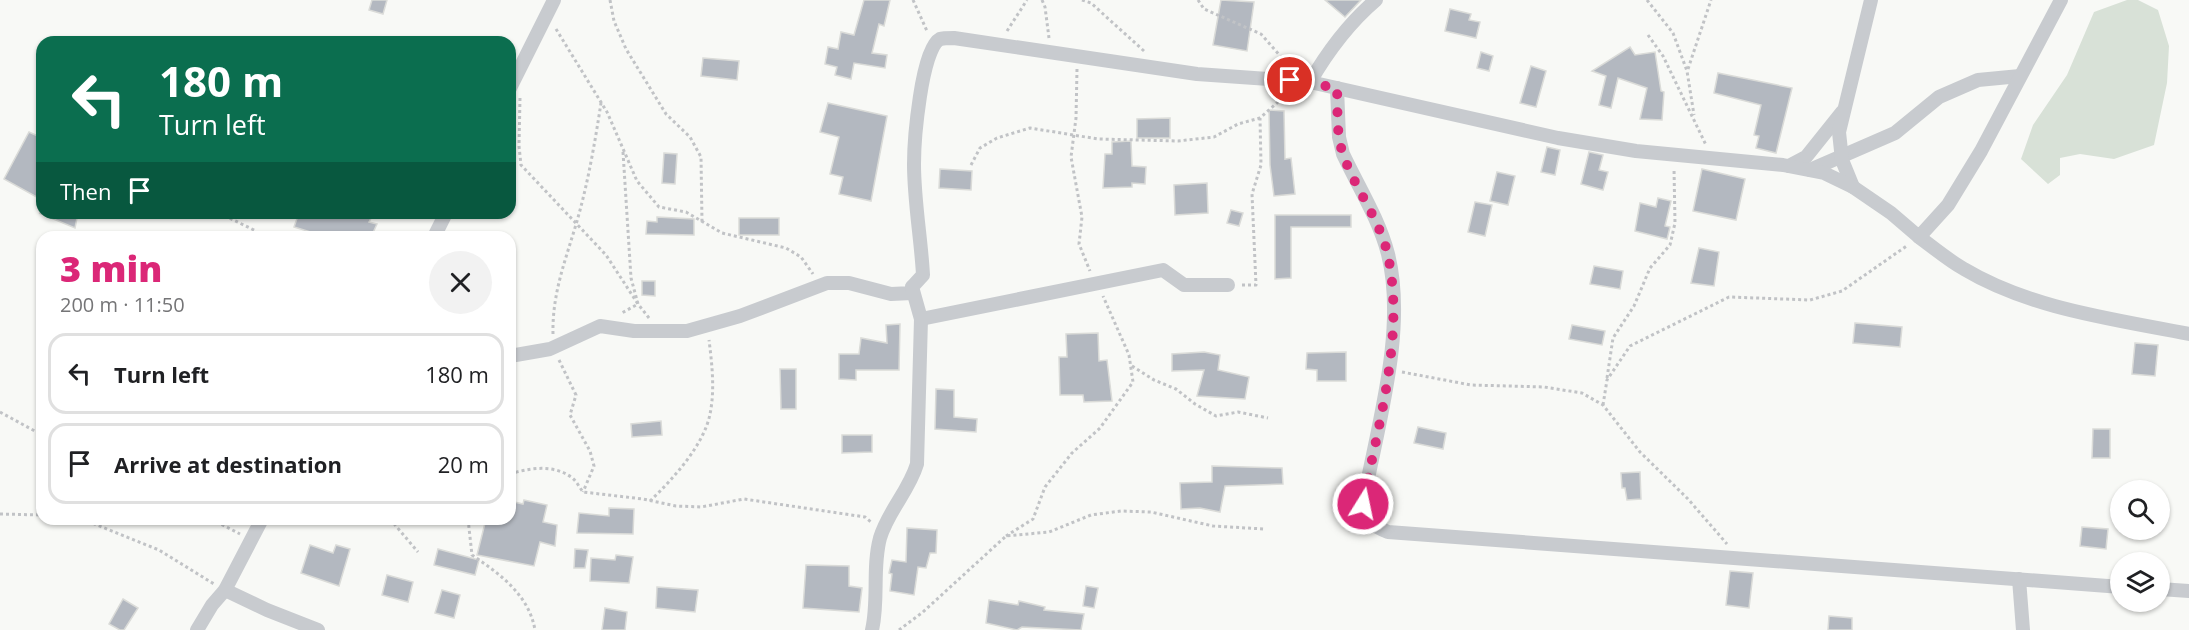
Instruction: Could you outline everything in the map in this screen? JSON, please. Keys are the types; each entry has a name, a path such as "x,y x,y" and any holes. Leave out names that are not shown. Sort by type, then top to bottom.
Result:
{"street":[{"path":"516,77 554,0"},
{"path":"1310,82 1324,56 1345,30 1376,0"},
{"path":"1853,187 1842,156 1839,132 1871,0"},
{"path":"1919,237 1948,205 1981,151 2061,0"},
{"path":"516,355 554,347 600,326 634,331 687,331 740,316 822,284 849,282 891,294 912,293 912,287 923,275 914,165 918,111 927,60 933,47 940,39 954,38 1197,74 1310,82 1497,126 1625,150 1789,166 1824,173 1853,187 1891,213 1919,237 1965,270 2000,287 2081,312 2189,334"},
{"path":"1810,170 1895,133 1939,97 1978,80 2020,76"},
{"path":"1337,88 1339,137 1343,153 1383,242 1393,281 1393,336 1389,369 1363,504 1366,517 1377,527 1388,532 1740,560 2110,585"},
{"path":"1789,166 1806,157 1845,108"},
{"path":"921,319 1163,270 1184,285 1228,285"},
{"path":"872,630 876,604 878,550 882,531 913,478 917,464 921,319 912,287"},
{"path":"197,630 212,605 225,590 259,525"},
{"path":"2019,579 2023,630"},
{"path":"225,590 318,630"},
{"path":"2170,590 2189,591"}],"path":[{"path":"610,0 614,21 626,49 666,114 690,136 701,157 702,222"},
{"path":"913,0 933,47"},
{"path":"997,44 1027,0"},
{"path":"1042,0 1046,7 1050,52"},
{"path":"1082,0 1091,3 1137,44 1159,68"},
{"path":"971,165 980,147 1030,128 1098,139 1178,141 1214,137 1238,124 1260,118 1280,98 1310,82 1281,58 1261,34 1204,9 1198,0"},
{"path":"1647,0 1673,33 1687,71 1694,120"},
{"path":"1687,71 1711,0"},
{"path":"546,16 601,102 637,181 659,207 686,212 722,233 786,248 801,257 822,284"},
{"path":"1648,34 1663,56 1712,158"},
{"path":"899,630 923,612 1006,536 1033,519 1045,487 1071,453 1100,428 1133,382 1129,356 1079,244 1082,217 1071,157 1078,72 1073,56"},
{"path":"520,69 519,146 521,165 606,255 659,331"},
{"path":"583,492 594,466 590,451 570,415 576,395 554,347 552,331 557,282 576,222 601,102"},
{"path":"1228,285 1256,285 1252,194 1261,165 1260,118"},
{"path":"623,149 631,278 638,304"},
{"path":"1603,405 1613,338 1634,306 1650,268 1670,245 1675,223 1674,156"},
{"path":"231,219 256,231"},
{"path":"1607,380 1630,346 1729,297 1810,300 1842,291 1919,237"},
{"path":"600,326 638,304"},
{"path":"650,501 680,471 710,416 712,374 706,326"},
{"path":"1131,365 1154,380 1176,389 1216,416 1238,412 1268,418"},
{"path":"1389,369 1471,385 1544,387 1582,393 1603,405 1640,452 1688,499 1740,560"},
{"path":"0,412 36,432"},
{"path":"516,472 551,468 572,477 583,492 676,506 701,507 744,499 865,518 882,531"},
{"path":"1006,536 1049,532 1091,515 1121,511 1150,512 1213,526 1264,529"},
{"path":"0,514 36,515"},
{"path":"97,525 159,550 225,590"},
{"path":"222,525 252,541"},
{"path":"395,525 418,552"},
{"path":"469,525 472,555 507,580 523,598 532,615 535,630"}],"shaded area":[{"path":"2127,0 2138,0 2158,10 2169,46 2167,83 2154,145 2114,159 2080,154 2060,158 2060,175 2048,184 2021,159 2033,125 2067,75 2094,12"}],"building":[{"path":"372,0 387,0 383,14 369,10"},
{"path":"864,0 890,0 884,26 879,24 872,53 887,55 885,68 854,63 851,79 835,75 837,67 825,64 828,47 838,49 841,32 854,35"},
{"path":"1221,0 1254,2 1247,51 1213,45"},
{"path":"1325,0 1361,0 1345,17"},
{"path":"1450,9 1471,14 1469,20 1480,22 1476,38 1445,31"},
{"path":"1630,47 1635,55 1655,52 1661,91 1664,92 1662,120 1640,119 1647,88 1618,78 1611,108 1599,105 1606,76 1592,71"},
{"path":"1481,52 1493,56 1489,71 1477,68"},
{"path":"703,58 739,61 737,80 701,76"},
{"path":"1531,66 1546,71 1536,107 1520,103"},
{"path":"1718,73 1792,88 1776,153 1756,148 1759,136 1754,135 1761,105 1714,93"},
{"path":"828,103 887,116 871,201 839,194 843,177 830,174 839,137 820,132"},
{"path":"1269,110 1284,111 1285,159 1291,158 1295,194 1274,196 1270,165"},
{"path":"1170,118 1170,138 1137,138 1137,119"},
{"path":"29,132 36,135 36,197 4,179"},
{"path":"1131,141 1132,166 1146,167 1145,184 1132,183 1132,187 1103,188 1105,154 1112,154 1112,142"},
{"path":"1547,147 1560,150 1555,175 1541,172"},
{"path":"1589,152 1603,155 1599,170 1608,172 1603,190 1581,184"},
{"path":"664,153 677,154 675,184 662,183"},
{"path":"940,169 972,171 971,190 939,188"},
{"path":"1702,169 1745,179 1736,220 1693,211"},
{"path":"1497,172 1515,176 1508,205 1490,201"},
{"path":"1207,183 1208,213 1175,215 1174,185"},
{"path":"1658,198 1671,201 1665,226 1670,227 1667,239 1635,231 1640,203 1656,207"},
{"path":"1475,202 1492,205 1485,236 1468,232"},
{"path":"1231,210 1243,213 1239,226 1227,223"},
{"path":"1275,215 1351,215 1351,227 1291,227 1291,278 1275,279"},
{"path":"657,217 694,219 694,235 646,234 647,221 657,222"},
{"path":"739,218 779,218 779,235 739,235"},
{"path":"53,219 77,219 75,228"},
{"path":"297,219 371,219 369,222 377,224 374,231 307,231 294,227"},
{"path":"1699,248 1719,252 1714,286 1691,283"},
{"path":"1594,266 1623,271 1620,289 1590,284"},
{"path":"642,281 655,281 655,296 642,295"},
{"path":"1855,323 1902,327 1900,347 1853,343"},
{"path":"900,324 899,370 856,370 856,380 839,379 839,354 859,354 861,338 887,343 886,325"},
{"path":"1572,325 1605,331 1602,345 1569,339"},
{"path":"1098,333 1099,361 1107,360 1112,401 1084,402 1083,395 1060,395 1059,357 1067,357 1066,334"},
{"path":"2135,343 2158,345 2155,376 2132,374"},
{"path":"1204,352 1220,355 1218,370 1249,377 1245,399 1197,396 1204,370 1172,371 1172,354"},
{"path":"1346,352 1346,381 1317,381 1317,370 1306,369 1307,353"},
{"path":"780,369 796,369 796,409 781,409"},
{"path":"936,389 954,390 954,417 977,419 976,432 935,429"},
{"path":"661,421 662,435 632,437 631,424"},
{"path":"1418,427 1446,433 1443,449 1414,443"},
{"path":"2093,429 2110,429 2110,458 2092,458"},
{"path":"842,435 872,435 872,452 842,453"},
{"path":"1212,466 1282,468 1283,484 1225,486 1220,512 1200,508 1181,509 1180,483 1212,482"},
{"path":"1640,472 1641,499 1627,500 1625,488 1622,488 1621,473"},
{"path":"524,500 547,505 543,522 557,525 555,546 540,542 534,566 477,555 484,525 516,525 516,502 523,504"},
{"path":"609,508 634,509 633,534 577,533 579,513 609,516"},
{"path":"2082,527 2108,529 2106,549 2080,546"},
{"path":"907,528 937,530 936,553 930,553 926,568 918,567 914,595 890,591 892,574 889,573 892,560 906,562"},
{"path":"310,545 333,553 336,545 350,549 339,586 301,573"},
{"path":"438,549 479,560 475,575 434,565"},
{"path":"575,549 588,550 585,568 574,568"},
{"path":"616,555 633,557 629,583 590,581 591,558 615,560"},
{"path":"806,565 849,566 849,586 862,588 859,612 803,608"},
{"path":"1730,571 1753,573 1749,608 1726,605"},
{"path":"387,575 413,582 408,602 382,595"},
{"path":"1086,586 1098,588 1094,608 1083,606"},
{"path":"657,587 698,590 695,612 656,608"},
{"path":"442,590 460,595 454,618 435,613"},
{"path":"123,599 138,608 124,630 120,630 109,624"},
{"path":"989,600 1018,605 1019,601 1045,607 1044,610 1084,614 1081,630 1022,627 1017,630 986,623"},
{"path":"605,608 627,612 625,630 602,630"},
{"path":"1829,616 1852,618 1852,630 1828,630"}],"route":[{"path":"1290,80 1337,88 1339,137 1343,153 1375,220 1387,252 1393,281 1393,336 1389,369 1363,504"}]}
